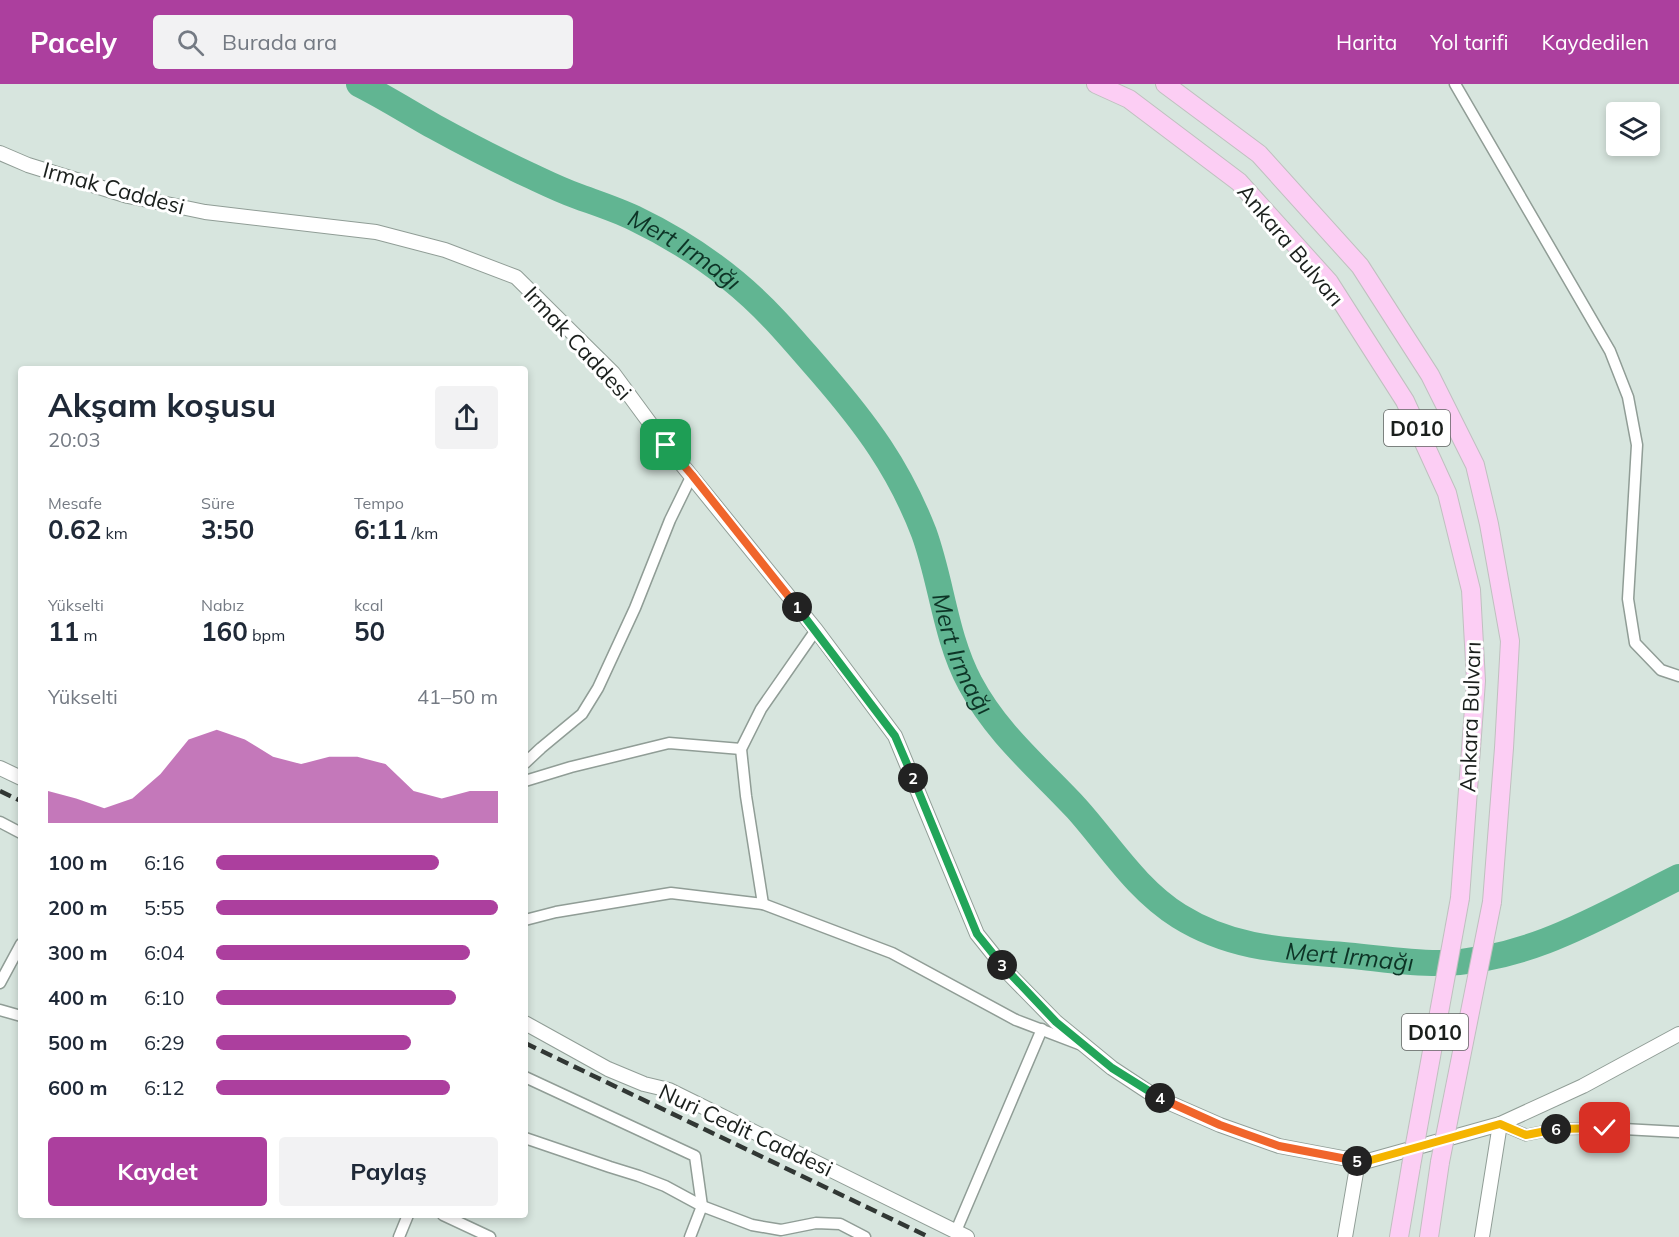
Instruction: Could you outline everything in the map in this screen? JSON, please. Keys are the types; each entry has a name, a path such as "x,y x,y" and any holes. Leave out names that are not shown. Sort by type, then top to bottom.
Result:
{"highway":[{"name":"Ankara Bulvarı","path":"1096,84 1129,99 1239,182 1329,282 1405,401 1447,493 1472,590 1476,681 1460,898 1399,1237"},
{"name":"Ankara Bulvarı","path":"1165,84 1258,154 1360,266 1431,375 1475,465 1490,525 1510,640 1492,902 1440,1162 1429,1237"}],"street":[{"path":"1455,84 1610,351 1628,397 1637,445 1628,599 1635,643 1661,670 1679,676"},
{"name":"Irmak Caddesi","path":"0,153 28,165 128,196 205,212 376,232 444,250 516,277 613,373 666,445 816,630 895,736 977,934 1009,974 1056,1022 1112,1068 1156,1096 1220,1125 1279,1146 1364,1162 1500,1124 1583,1086 1679,1034"},
{"path":"528,760 582,714 598,688 635,608 670,520 692,475"},
{"path":"763,904 741,749 761,709 816,630"},
{"path":"528,780 669,742 741,749"},
{"path":"0,768 18,777"},
{"path":"0,822 18,831"},
{"path":"528,919 556,912 671,893 763,904 892,953 1016,1020 1086,1047"},
{"path":"0,983 18,950"},
{"path":"0,1010 18,1015"},
{"name":"Nuri Cedit Caddesi","path":"528,1025 608,1069 644,1084 669,1090 962,1234"},
{"path":"962,1234 1041,1029"},
{"path":"528,1078 695,1156 702,1206 690,1237"},
{"path":"1482,1237 1500,1124 1526,1135 1556,1129 1605,1128 1679,1132"},
{"path":"528,1139 639,1176 665,1186 702,1206 752,1225 782,1230 816,1223 840,1224 865,1237"},
{"path":"1345,1237 1358,1161"},
{"path":"399,1237 407,1218"},
{"path":"449,1218 490,1237"}],"waterway":[{"name":"Mert Irmağı","path":"359,84 505,164 558,189 634,218 672,238 727,275 760,304 837,391 867,429 904,488 924,533 955,647 970,683 981,701 1019,750 1077,809 1124,866 1150,893 1179,916 1215,934 1252,945 1290,951 1443,963 1506,954 1536,944 1594,920 1679,877"}],"railway":[{"path":"0,791 18,800"},
{"path":"528,1044 929,1237"}],"route":[{"path":"666,445 816,630 895,736 977,934 1009,974 1056,1022 1112,1068 1156,1096 1220,1125 1279,1146 1364,1162 1500,1124 1526,1135 1556,1129 1605,1128"}]}
